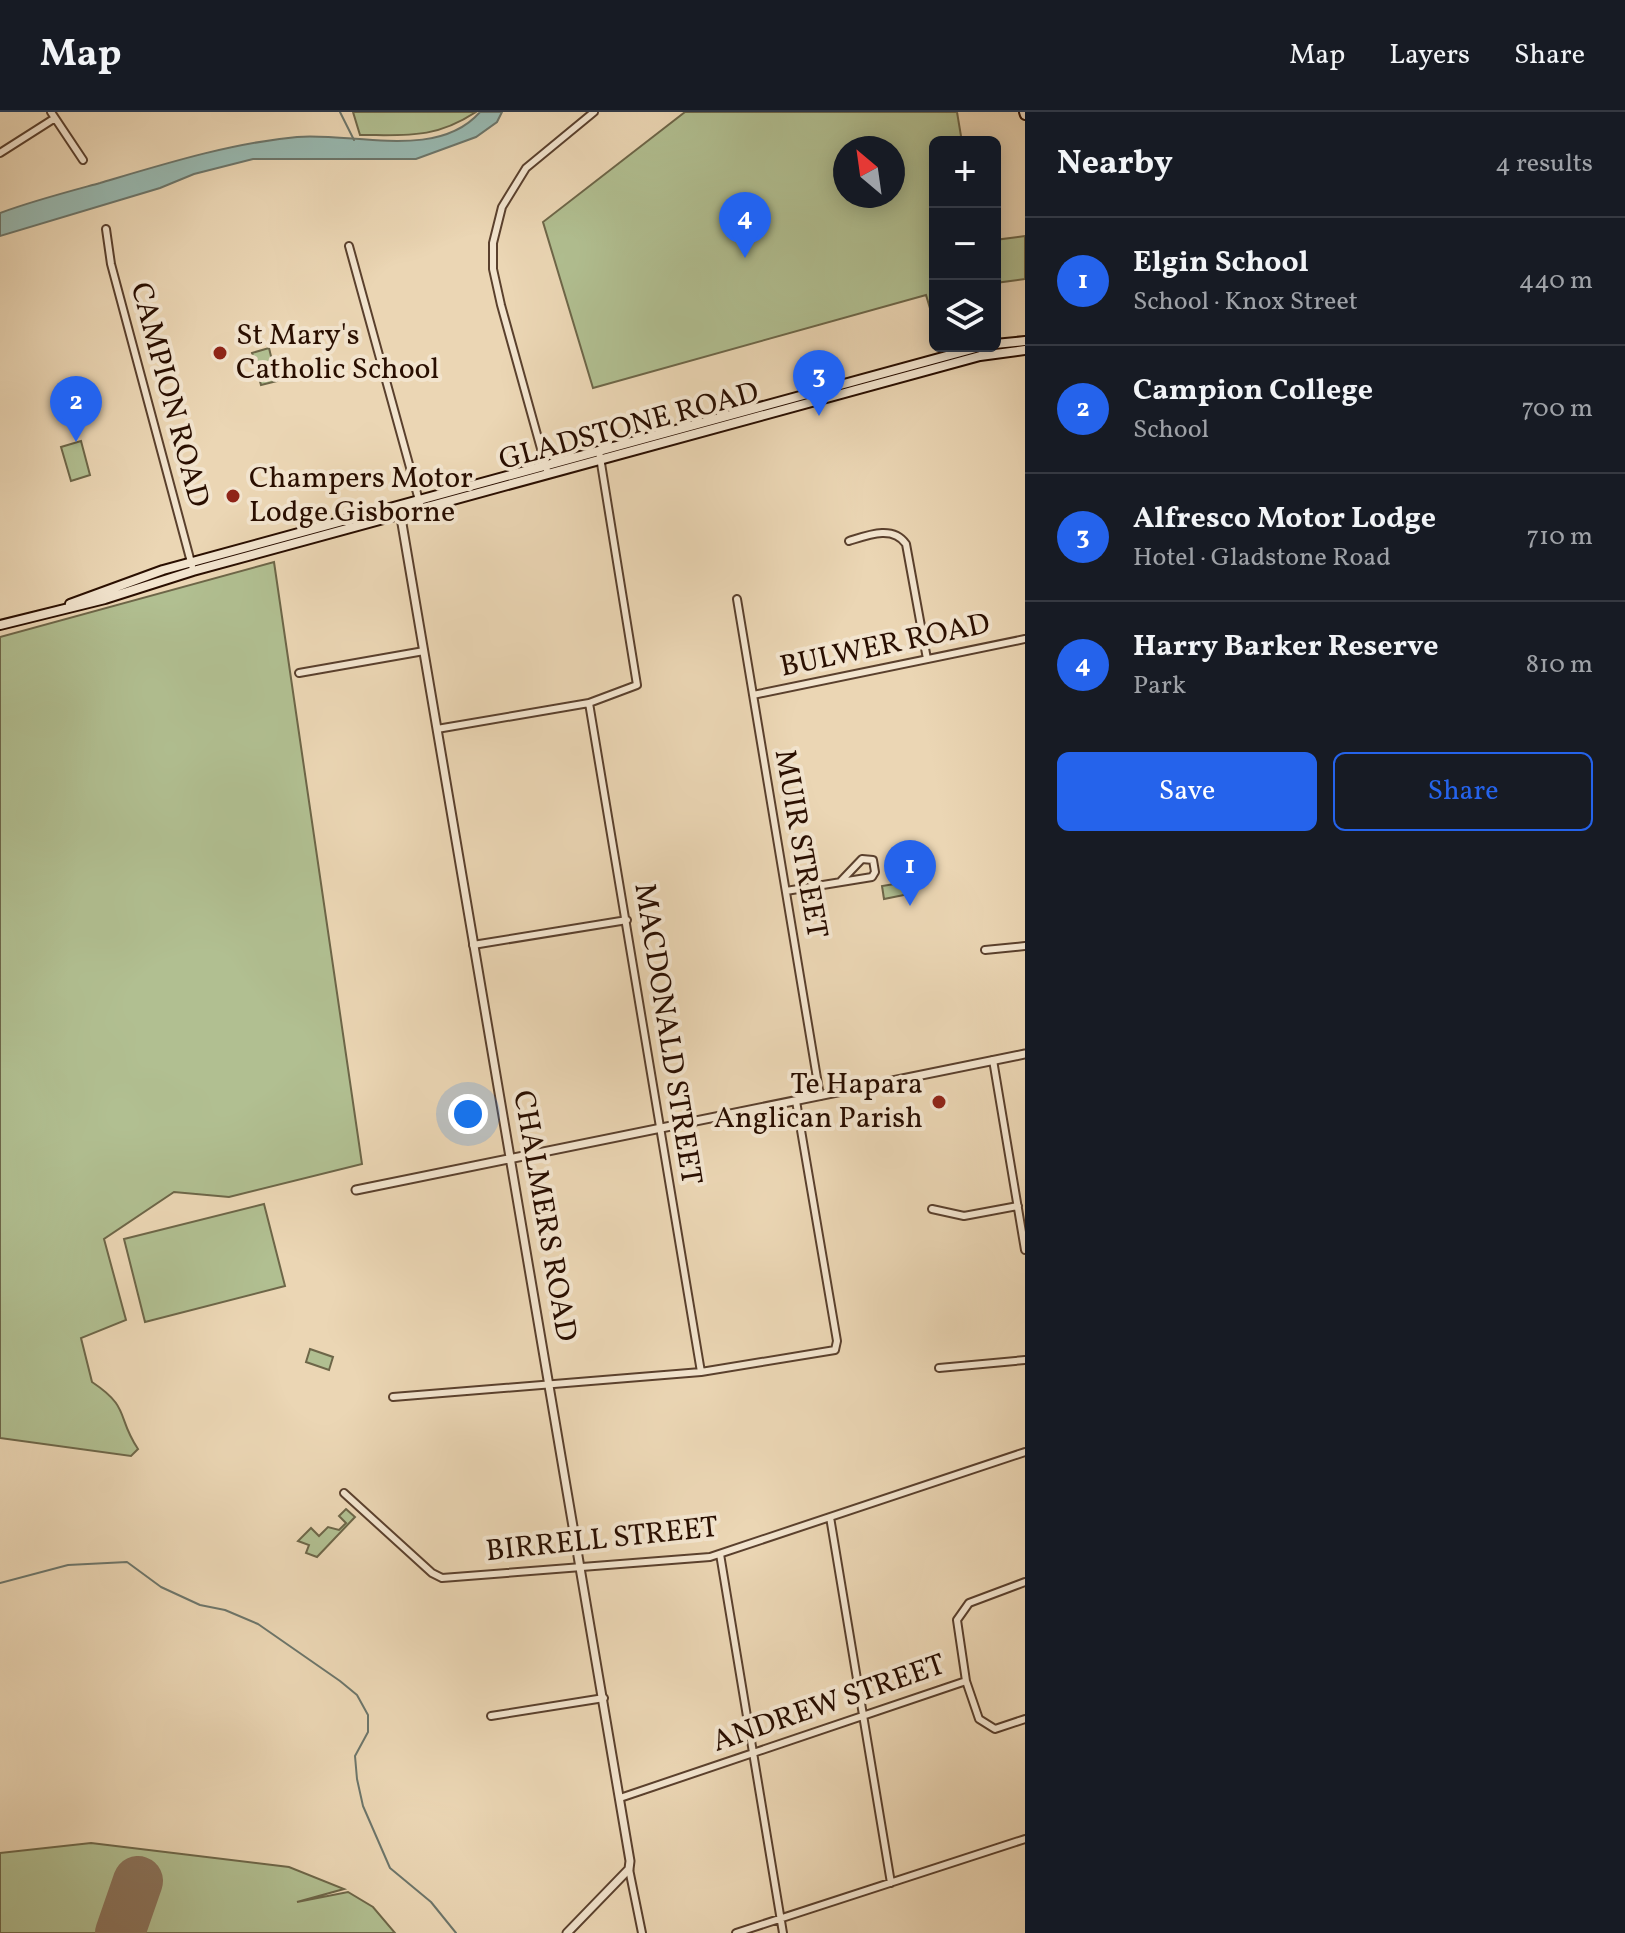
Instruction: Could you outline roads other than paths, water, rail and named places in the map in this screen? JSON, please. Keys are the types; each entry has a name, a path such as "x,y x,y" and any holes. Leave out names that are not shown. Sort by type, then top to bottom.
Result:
{"main road":[{"path":"1001,343 1025,341"},
{"name":"GLADSTONE ROAD","path":"600,455 980,356 1025,350"},
{"name":"GLADSTONE ROAD","path":"0,625 192,567 962,352"}],"street":[{"path":"547,470 498,294 493,243 502,207 526,168 594,112"},
{"path":"0,153 53,115 83,160"},
{"name":"CAMPION ROAD","path":"106,229 111,264 192,567"},
{"path":"349,246 420,504"},
{"path":"437,729 589,703 637,685 600,455"},
{"name":"CHALMERS ROAD","path":"400,510 508,1160 582,1567 629,1869 642,1933"},
{"path":"849,541 887,533 895,534 906,544 927,659"},
{"name":"MUIR STREET","path":"737,599 820,1096"},
{"name":"BULWER ROAD","path":"753,695 1025,639"},
{"path":"299,673 424,651"},
{"name":"MACDONALD STREET","path":"589,703 701,1372"},
{"path":"786,891 872,877 875,872 873,860 862,859 841,881"},
{"path":"473,945 627,920"},
{"path":"985,950 1025,946"},
{"path":"356,1190 1025,1054"},
{"path":"993,1060 1025,1250"},
{"path":"393,1397 701,1372 835,1350 837,1341 796,1101"},
{"path":"932,1209 964,1216 1018,1206"},
{"path":"939,1368 1025,1360"},
{"name":"BIRRELL STREET","path":"344,1493 436,1576 720,1554 1025,1452"},
{"path":"830,1517 891,1883"},
{"path":"720,1554 783,1933"},
{"path":"966,1681 958,1628 960,1613 975,1599 1025,1582"},
{"name":"ANDREW STREET","path":"620,1798 966,1681 984,1725 995,1729 1025,1719"},
{"path":"491,1716 604,1698"},
{"path":"736,1933 1025,1839"},
{"path":"567,1933 629,1869"}],"water":[{"path":"480,112 502,112 497,122 476,137 416,159 253,159 194,174 160,188 0,236 0,213 198,155 297,137 418,140 441,136 462,127"}],"waterway":[{"path":"340,112 354,140"},
{"path":"0,1583 68,1565 127,1562 161,1587 200,1605 225,1610 258,1624 340,1681 357,1695 368,1715 368,1732 355,1756 357,1779 363,1806 390,1868 431,1902 456,1933"}],"place":[{"name":"Harry Barker Reserve","path":"745,258"},
{"name":"St Mary's Catholic School","path":"220,353"},
{"name":"Alfresco Motor Lodge","path":"819,416"},
{"name":"Campion College","path":"76,442"},
{"name":"Champers Motor Lodge Gisborne","path":"233,496"},
{"name":"Elgin School","path":"910,906"},
{"name":"Te Hapara Anglican Parish","path":"939,1102"}]}
